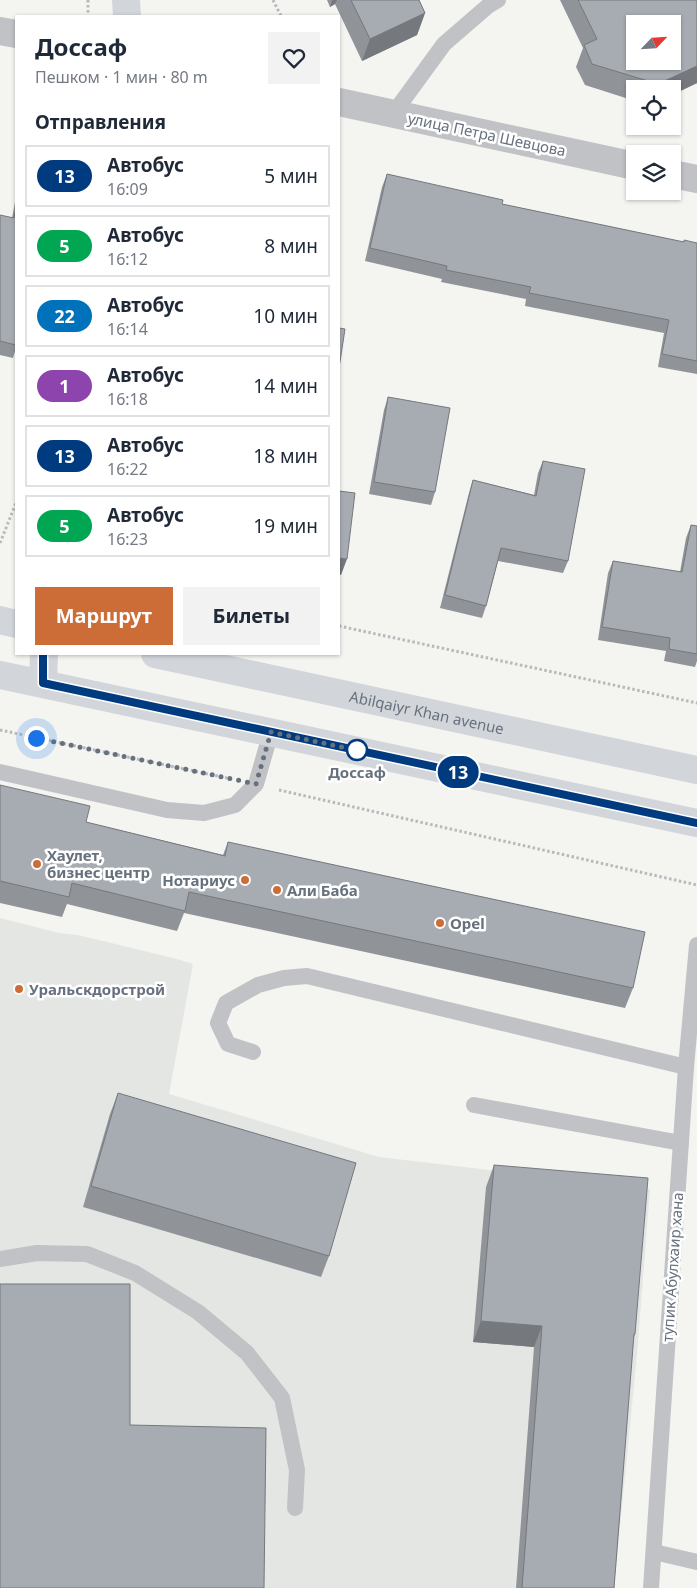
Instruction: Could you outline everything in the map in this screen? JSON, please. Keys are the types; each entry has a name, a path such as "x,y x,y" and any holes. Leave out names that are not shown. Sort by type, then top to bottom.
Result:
{"main road":[{"path":"126,0 127,15"},
{"path":"0,620 15,624"},
{"path":"43,683 44,655"},
{"name":"Abilqaiyr Khan avenue","path":"160,655 697,770"},
{"path":"0,675 697,823"}],"street":[{"path":"0,31 15,34"},
{"name":"улица Петра Шевцова","path":"340,102 626,164"},
{"path":"681,176 697,179"}],"lane":[{"path":"393,114 444,44 488,6 498,0"},
{"path":"0,772 167,810 204,813 235,805 256,784 271,732"},
{"name":"тупик Абулхаир хана","path":"651,1588 680,1143 697,945"},
{"path":"253,1052 228,1044 218,1024 226,1003 258,985 284,978 306,976 686,1067"},
{"path":"474,1105 680,1143"},
{"path":"0,1259 37,1252 87,1254 135,1273 198,1312 247,1353 282,1398 297,1470 296,1508"},
{"path":"654,1552 697,1562"}],"path":[{"path":"88,0 88,15"},
{"path":"273,0 280,15"},
{"path":"0,543 15,506"},
{"path":"340,626 697,703"},
{"path":"0,730 256,784 697,885"}],"shaded area":[{"path":"0,918 59,933 78,935 193,964 169,1094 379,1157 650,1189 637,1354 614,1588 0,1588"}],"building":[{"path":"351,0 419,0 425,13 370,39"},
{"path":"578,0 697,0 697,66 667,80 645,80 592,64 584,45 597,39"},
{"path":"387,174 503,200 502,204 684,242 684,240 697,243 697,361 662,354 669,320 529,293 531,287 446,270 447,266 370,248"},
{"path":"15,213 15,345 0,341 0,215 14,218"},
{"path":"340,328 345,329 340,362"},
{"path":"388,397 450,408 435,492 374,482"},
{"path":"543,461 585,469 568,561 501,548 486,606 445,595 473,480 536,496"},
{"path":"340,491 355,493 347,559 340,558"},
{"path":"691,525 697,526 697,654 669,649 670,638 602,627 613,561 682,572"},
{"path":"0,785 90,806 86,822 225,856 228,842 645,932 633,988 189,892 185,911 72,883 69,897 0,881"},
{"path":"118,1093 356,1163 329,1256 91,1186"},
{"path":"494,1165 648,1178 614,1588 522,1588 542,1326 481,1321"},
{"path":"0,1284 130,1284 130,1425 266,1428 264,1588 0,1588"}],"bus line":[{"name":"13","path":"43,655 43,683 697,823"}],"place":[{"name":"Доссаф","path":"357,750"},
{"name":"Хаулет, бизнес центр","path":"37,864"},
{"name":"Нотариус","path":"245,880"},
{"name":"Али Баба","path":"277,890"},
{"name":"Opel","path":"440,923"},
{"name":"Уральскдорстрой","path":"19,989"}],"route":[{"path":"36,738 256,784 271,732 360,751 357,750"}]}
